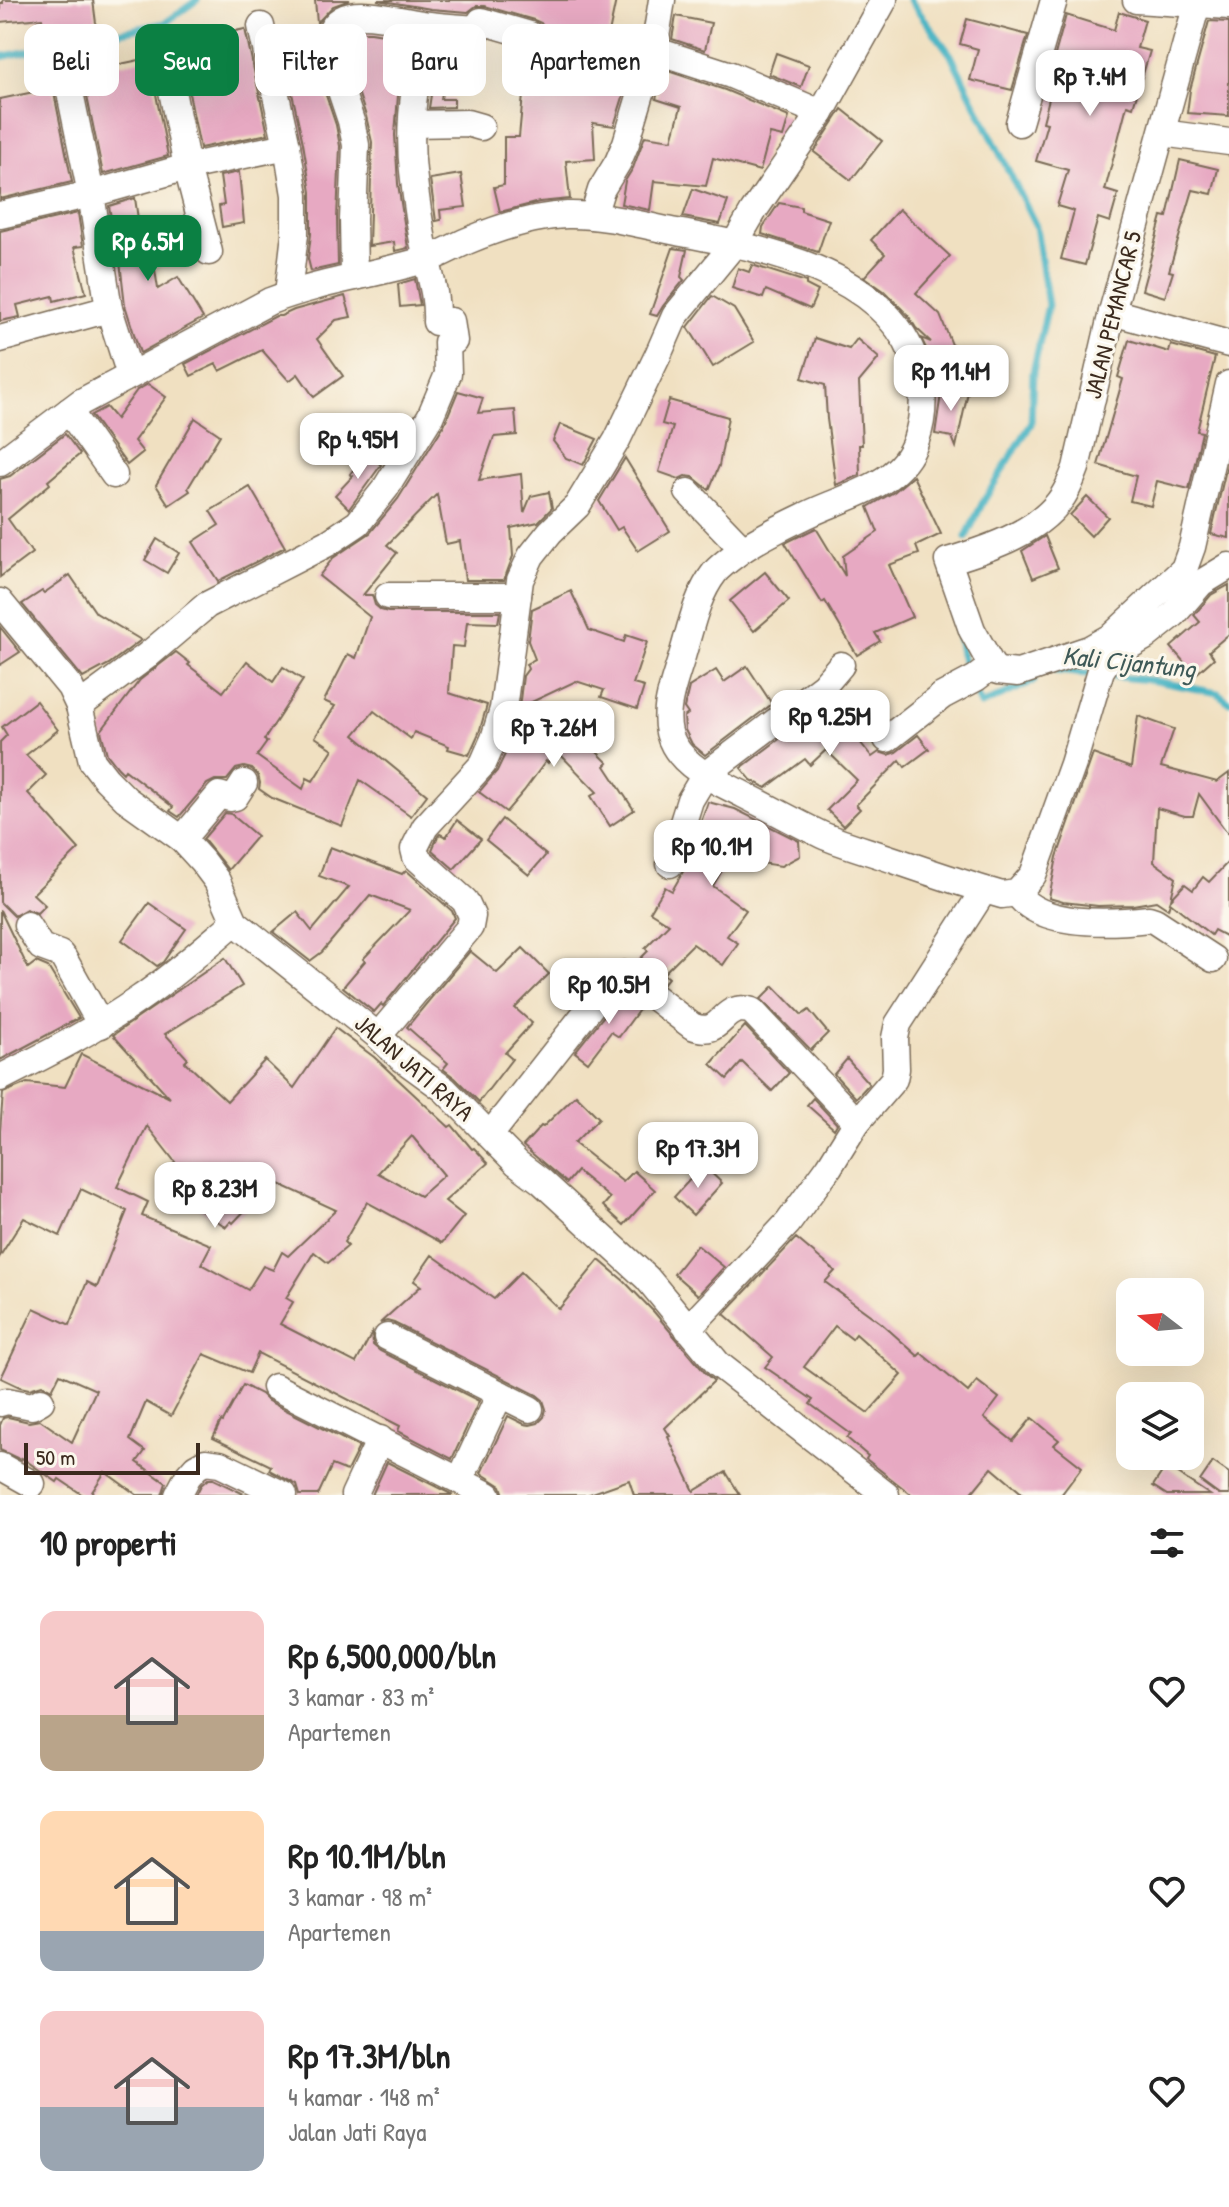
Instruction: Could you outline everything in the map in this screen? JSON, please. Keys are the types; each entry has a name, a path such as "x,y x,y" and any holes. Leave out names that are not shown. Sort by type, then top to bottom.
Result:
{"street":[{"path":"658,24 662,0"},
{"path":"378,1036 470,927 472,916 465,901 416,857 414,849 425,827 483,764 494,739 503,709 520,580 531,556 577,506 617,440 675,316 735,243 821,113 884,0"},
{"path":"1019,123 1054,0"},
{"path":"1136,0 1229,6"},
{"name":"JALAN PEMANCAR 5","path":"984,672 948,561 991,547 1033,525 1056,506 1066,492 1076,468 1112,312 1198,2"},
{"path":"354,276 356,145 327,40 342,19 355,16 421,24"},
{"path":"480,24 481,21 502,27"},
{"path":"669,55 731,75 821,113"},
{"path":"71,96 91,194 109,309 130,375"},
{"path":"173,96 209,252"},
{"path":"276,96 295,195 295,234 288,294"},
{"path":"79,706 148,655 207,605 328,543 358,523 385,489 430,417 448,374 447,342 454,341 451,321 436,322 437,302 412,169 415,96"},
{"path":"593,216 601,190 626,143 640,96"},
{"path":"412,124 467,123 481,127"},
{"path":"1162,133 1229,142"},
{"path":"0,215 187,167 287,146"},
{"path":"0,463 69,411 270,301 354,276 427,260 471,240 534,219 565,215 593,216 735,243 786,257 851,287 885,311 905,336 923,388 916,441 907,460 896,472 872,487 809,514 743,549 716,570 693,616 666,724 674,745 687,762 705,775 824,836 1002,895 1017,893 1033,875 1073,764 1098,680 1110,657 1145,637 1174,614 1193,576 1192,547 1229,384"},
{"path":"0,339 109,309"},
{"path":"1112,312 1229,344"},
{"path":"69,411 114,475"},
{"path":"688,492 743,549"},
{"path":"887,739 942,696 984,672 1018,673 1089,649 1112,636 1144,609 1193,576 1229,566"},
{"path":"388,596 518,596"},
{"name":"JALAN JATI RAYA","path":"0,602 70,687 79,706 92,761 126,799 182,839 217,881 235,922 400,1057 444,1089 517,1163 541,1181 647,1278 718,1364 886,1495"},
{"path":"670,864 690,800 705,775 824,685 841,665"},
{"path":"182,839 219,795 235,797 244,783"},
{"path":"688,1329 788,1223 857,1122 894,1079 898,1024 984,890"},
{"path":"1017,893 1030,906 1058,916 1112,922 1155,921 1213,959"},
{"path":"0,1078 101,1025 143,997 235,922"},
{"path":"27,925 41,947 60,954 64,959 101,1025"},
{"path":"490,1135 614,977 624,974 692,1026 702,1030 714,1028 728,1013 740,1008 752,1011 857,1122"},
{"path":"387,1337 530,1409"},
{"path":"275,1387 488,1495"},
{"path":"460,1480 500,1394"},
{"path":"0,1403 7,1401 32,1406 41,1401"},
{"path":"354,1495 380,1439"},
{"path":"178,1495 188,1476 205,1462 220,1464 284,1495"},
{"path":"0,1466 32,1484"}],"building":[{"path":"3,0 93,0 96,24 43,24 42,18 0,22 0,3"},
{"path":"315,0 350,0 333,6 317,23"},
{"path":"377,0 616,0 611,24 542,24 485,6 476,6 468,12"},
{"path":"1119,12 1145,20 1137,48 1150,51 1133,107 1127,105 1105,190 1118,194 1110,222 1098,218 1085,265 1061,259 1074,211 1057,206 1068,170 1036,161 1047,123 1043,122 1055,75 1050,73 1066,15 1114,30"},
{"path":"676,16 711,23 705,50 672,39"},
{"path":"967,19 1028,35 1012,90 970,80 978,49 960,44"},
{"path":"1209,21 1229,22 1229,116 1187,113 1190,90"},
{"path":"245,29 255,75 255,96 260,96 268,134 200,148 190,96 239,96 239,30"},
{"path":"367,32 371,32 383,34 383,96 398,96 395,135 398,184 408,248 395,251 394,242 369,246 372,142 359,96 367,96"},
{"path":"776,53 809,65 801,87 769,74"},
{"path":"135,61 135,96 156,96 168,156 103,174 87,96 119,96 119,64"},
{"path":"669,71 725,90 789,117 783,137 770,134 760,171 713,158 706,186 654,181 650,210 621,204 625,181 645,136 672,140 681,107 656,99 657,96 669,96"},
{"path":"24,94 55,96 72,182 0,199 0,99"},
{"path":"293,96 326,96 340,146 338,265 311,271 308,259 311,192"},
{"path":"431,96 454,99 454,107 429,108"},
{"path":"523,96 623,96 614,126 593,123 595,159 566,161 570,199 539,202 500,212 494,187 504,185 504,137 519,137"},
{"path":"842,109 882,141 851,180 814,152"},
{"path":"1180,160 1218,169 1212,194 1193,190 1169,271 1173,272 1165,297 1142,290 1162,216 1167,217"},
{"path":"239,172 244,223 222,227 219,206 224,205 220,176"},
{"path":"461,174 466,207 440,210 441,220 436,221 430,179"},
{"path":"693,189 728,201 720,224 683,217"},
{"path":"135,198 139,226 148,225 158,289 178,277 203,318 140,353 125,305 109,206"},
{"path":"779,203 801,207 801,211 829,220 818,252 762,234 763,227"},
{"path":"899,209 950,256 916,293 940,315 963,372 946,356 932,361 921,338 931,342 884,291 864,277 885,254 871,240"},
{"path":"78,213 83,246 74,247 86,293 54,301 53,296 17,305 20,317 0,321 0,231"},
{"path":"673,248 687,250 681,277 684,280 657,316 650,314"},
{"path":"752,265 806,282 818,291 810,309 766,290 763,298 732,288 738,268 749,272"},
{"path":"415,279 420,305 400,307 398,284"},
{"path":"345,296 351,317 336,320 317,339 343,376 314,397 298,374 289,381 262,350 220,371 216,364 191,376 185,364 276,316"},
{"path":"712,296 734,309 754,342 713,367 688,327"},
{"path":"815,338 849,349 857,339 879,358 859,382 860,475 836,485 825,385 802,378"},
{"path":"1129,340 1169,352 1171,345 1215,357 1197,431 1202,432 1189,489 1157,481 1151,506 1130,501 1136,476 1098,465 1123,379 1118,377"},
{"path":"148,384 166,397 134,441 143,452 127,465 91,415 106,407 116,419 137,390"},
{"path":"942,387 968,392 956,447 952,437 935,434"},
{"path":"458,391 483,398 478,413 515,410 517,435 494,437 479,480 521,474 524,513 531,496 549,492 552,508 538,522 511,528 513,556 504,580 465,580 460,541 446,544 437,494 387,545 397,553 363,595 372,595 375,605 388,612 500,612 498,623 467,622 464,647 452,646 449,693 487,705 469,755 448,749 449,746 414,732 411,739 374,711 354,735 427,795 411,816 360,780 342,826 272,798 259,789 258,775 244,767 236,769 227,780 207,784 179,817 170,811 173,807 125,770 123,773 118,768 107,754 101,731 140,680 176,652 223,692 247,661 273,682 283,667 303,680 257,756 303,789 307,778 313,781 333,749 315,737 335,706 324,701 348,654 356,658 370,617 319,576 333,558 370,533 398,499 444,425"},
{"path":"669,400 728,417 719,466 709,490 693,477 679,479 659,472 673,427 662,424"},
{"path":"195,418 220,435 188,488 190,491 169,505 156,485"},
{"path":"560,424 597,439 583,465 566,458 553,441"},
{"path":"65,434 80,454 8,519 32,553 0,577 0,479 10,476"},
{"path":"367,453 381,465 349,509 335,495 353,476 350,474"},
{"path":"1229,456 1229,538 1211,534"},
{"path":"625,458 670,531 638,551 622,527 617,530 599,501"},
{"path":"913,476 941,534 916,546 919,554 889,565 912,617 875,633 880,641 857,655 785,543 816,528 845,576 843,556 878,532 868,507"},
{"path":"250,487 285,547 218,581 193,542 219,525 210,511"},
{"path":"1087,497 1108,517 1091,536 1070,515"},
{"path":"1045,536 1058,568 1033,578 1022,551"},
{"path":"157,539 179,553 167,573 145,560"},
{"path":"765,572 789,601 754,631 730,601"},
{"path":"70,575 96,613 141,640 109,664 83,678 22,604"},
{"path":"1229,585 1229,634 1209,651 1214,658 1195,675 1171,647 1200,622 1194,615 1211,595"},
{"path":"571,591 589,630 624,642 626,635 647,642 633,684 644,687 637,709 601,697 604,690 576,681 519,708 523,676 528,669 526,664 535,659 528,641 532,609"},
{"path":"0,627 20,652 0,665"},
{"path":"747,666 772,704 705,755 692,744 685,730 684,717 688,714 684,708 689,687 716,670 724,682"},
{"path":"36,701 58,730 26,755 46,775 28,793 79,849 33,894 45,905 37,913 26,909 14,916 0,902 0,742 7,735 2,727"},
{"path":"828,702 872,757 879,752 888,755 896,752 918,735 929,749 905,767 900,760 856,805 860,809 843,826 827,810 857,780 826,750 810,765 805,759 766,788 751,780 741,768"},
{"path":"539,713 579,743 584,739 608,763 605,766 634,810 610,826 591,796 597,792 557,751 506,812 479,792 497,771 508,748 511,750"},
{"path":"1138,716 1174,729 1161,767 1217,782 1229,773 1229,835 1199,794 1193,816 1157,808 1154,862 1176,878 1171,899 1185,884 1193,890 1203,877 1209,882 1229,861 1229,938 1214,930 1211,935 1170,902 1168,909 1156,901 1098,906 1049,898 1057,857 1093,754 1131,768"},
{"path":"708,802 735,809 799,841 800,856 781,866 729,858 713,886 746,910 727,936 738,943 723,965 693,944 663,974 668,978 663,984 636,963 648,951 645,948 669,924 650,912 665,887 672,891 696,849 692,848"},
{"path":"225,813 231,814 257,836 228,870 203,839"},
{"path":"502,819 546,855 529,875 486,840"},
{"path":"457,820 481,839 454,869 432,850 438,836 446,837"},
{"path":"330,847 402,874 406,870 452,911 455,918 383,1006 381,1004 374,1012 343,987 365,961 363,959 410,910 370,895 322,952 310,961 273,932 297,912 312,931 349,887 319,876"},
{"path":"149,903 186,929 157,966 122,940"},
{"path":"0,910 28,968 36,962 48,967 79,1018 0,1060"},
{"path":"523,948 549,974 515,1008 532,1023 505,1053 512,1059 479,1102 443,1069 448,1063 407,1027 470,951 497,973"},
{"path":"225,958 242,986 165,1034 188,1059 185,1062 227,1101 265,1060 294,1088 335,1028 374,1057 449,1127 452,1125 488,1163 445,1201 464,1216 442,1243 367,1202 344,1242 348,1246 328,1263 314,1252 286,1298 293,1302 280,1324 356,1363 372,1333 373,1345 380,1351 479,1401 452,1459 398,1431 400,1426 258,1353 249,1373 204,1354 171,1416 146,1402 130,1440 145,1451 137,1462 166,1483 162,1495 137,1495 105,1472 90,1495 83,1495 22,1458 0,1450 0,1425 3,1418 8,1417 29,1422 40,1420 72,1442 96,1390 60,1374 52,1390 42,1385 29,1389 20,1387 1,1378 34,1308 70,1325 87,1282 97,1287 127,1211 81,1189 60,1236 24,1218 0,1256 3,1093 27,1083 65,1087 81,1054 170,1098 113,1035","holes":["147,1126 175,1162 161,1182 226,1227 273,1181 336,1210 288,1256 282,1252 273,1270 263,1266 248,1290 201,1264 211,1245 142,1216 148,1202 117,1187","412,1136 444,1175 420,1196 378,1173"]},
{"path":"774,986 802,1015 809,1010 828,1033 811,1050 761,999"},
{"path":"622,993 641,1007 619,1037 611,1032 588,1062 575,1052"},
{"path":"745,1026 789,1073 772,1091 742,1062 727,1079 711,1064"},
{"path":"847,1059 869,1084 856,1098 834,1074"},
{"path":"576,1095 599,1118 574,1143 623,1182 634,1171 655,1190 624,1225 603,1206 610,1198 577,1171 567,1183 523,1146"},
{"path":"813,1098 837,1124 834,1129 807,1105"},
{"path":"703,1165 722,1183 693,1215 674,1197"},
{"path":"796,1238 835,1271 825,1282 881,1323 918,1356 921,1353 968,1392 977,1381 999,1398 984,1418 1013,1441 1032,1418 1059,1440 1054,1445 1082,1467 1061,1495 1024,1495 992,1468 970,1495 912,1495 866,1459 868,1456 847,1438 851,1434 810,1404 813,1400 765,1367 773,1357 724,1314","holes":["835,1326 852,1339 856,1334 902,1375 868,1413 804,1367"]},
{"path":"697,1245 724,1267 698,1295 674,1274"},
{"path":"432,1255 494,1299 521,1272 559,1309 599,1260 654,1312 714,1381 665,1428 694,1491 726,1472 740,1495 634,1495 629,1480 587,1495 504,1495 501,1486 481,1473 508,1416 524,1424 538,1423 546,1409 543,1400 394,1323 380,1323 421,1286 414,1281"},
{"path":"243,1385 359,1447 347,1471 332,1465 318,1495 300,1495 297,1485 269,1470 271,1466 213,1438"},
{"path":"387,1462 453,1495 372,1495"},
{"path":"1213,1462 1229,1473 1229,1495 1219,1495 1200,1481"},
{"path":"1163,1470 1172,1470 1210,1495 1167,1495 1153,1486"},
{"path":"208,1479 213,1479 246,1495 196,1495"}],"waterway":[{"name":"Kali Cijantung","path":"0,57 165,23 197,0"},
{"name":"Kali Cijantung","path":"910,0 951,55 1036,226 1048,305 1033,372 1031,424 983,502 966,537"},
{"name":"Kali Cijantung","path":"955,616 961,654 981,705 1034,681"},
{"name":"Kali Cijantung","path":"1056,671 1150,680 1218,693 1229,702"}]}
